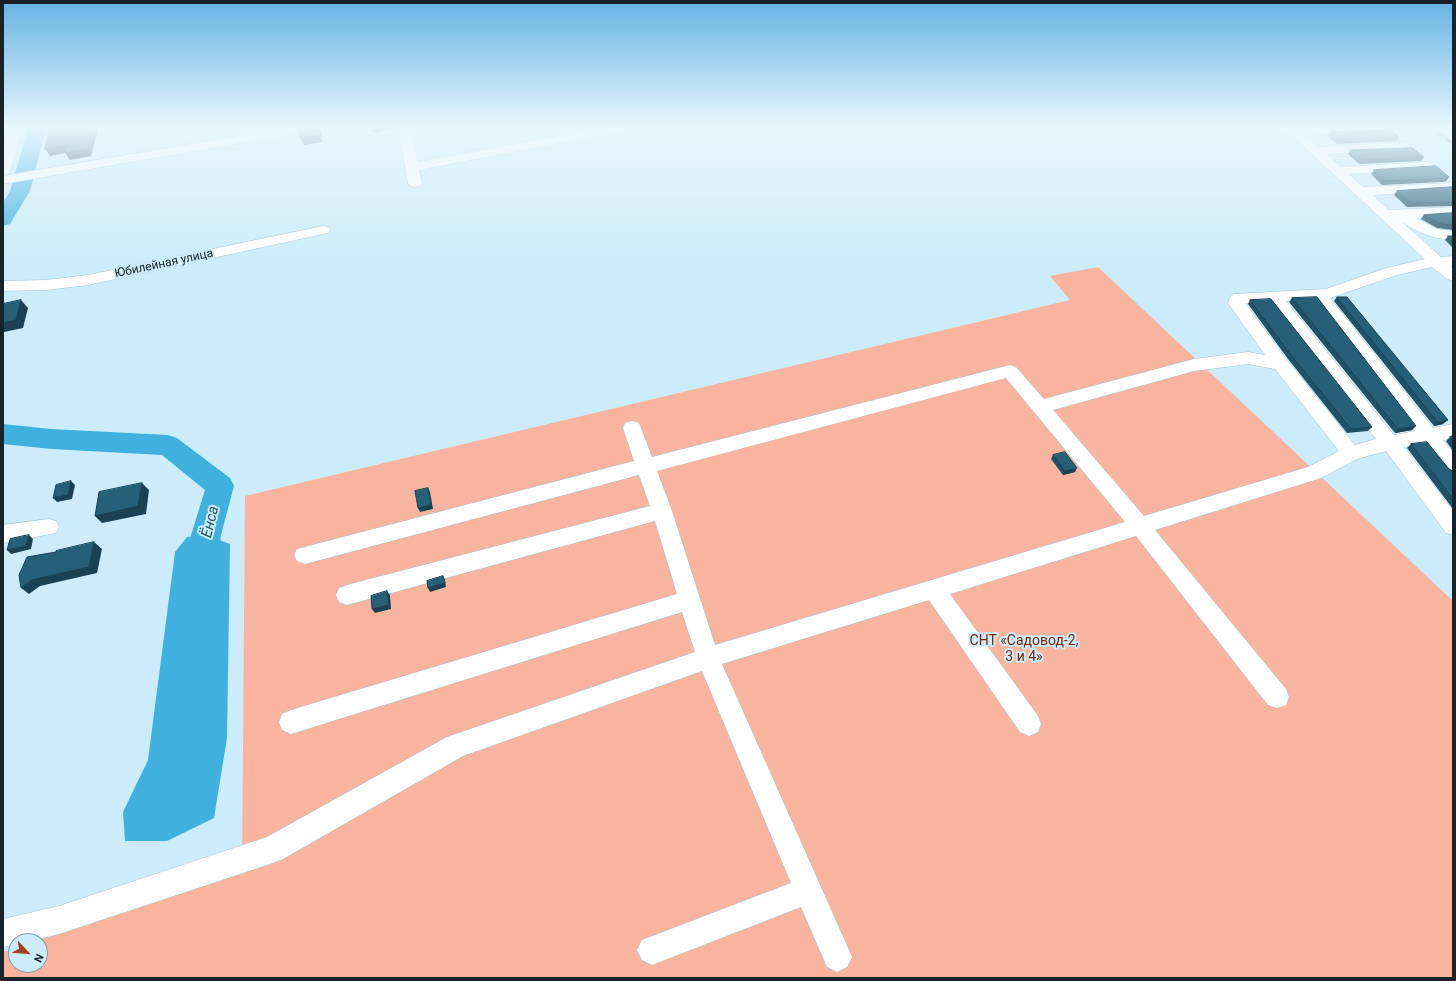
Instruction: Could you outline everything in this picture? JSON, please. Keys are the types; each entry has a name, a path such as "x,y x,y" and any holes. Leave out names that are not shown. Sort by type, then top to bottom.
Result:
{"street":[{"path":"3,180 39,174"},
{"path":"413,174 415,183"},
{"path":"1341,174 1360,191 1393,214 1445,261 1453,276"},
{"path":"1360,191 1450,186"},
{"path":"1393,214 1453,211"},
{"path":"1393,214 1430,231 1453,236"},
{"name":"Юбилейная улица","path":"3,286 40,286 91,279 323,230"},
{"path":"1351,453 1281,364 1236,303 1237,299 1331,294 1372,278 1445,261"},
{"path":"1319,295 1453,467"},
{"path":"1274,297 1390,443 1453,527"},
{"path":"1040,407 1194,365 1248,358 1281,364"},
{"path":"305,555 1010,371 1140,526 1277,697"},
{"path":"632,428 662,511 708,658 837,957"},
{"path":"3,933 58,920 273,849 456,746 708,658 1314,473 1351,453 1390,443 1453,431"},
{"path":"347,595 662,511"},
{"path":"3,534 49,527"},
{"path":"934,589 1029,724"},
{"path":"291,722 690,600"},
{"path":"652,950 808,890"}],"green space":[{"name":"СНТ «Садовод-2, 3 и 4»","path":"1098,267 1453,601 1453,978 3,978 3,952 8,950 8,973 48,973 48,937 242,873 245,496 1070,300 1050,276"}],"water":[{"path":"206,535 230,544 227,738 214,818 167,841 125,841 123,812 148,760 175,552 187,537"}],"building":[{"path":"1378,174 1445,174 1449,177 1444,178 1385,181"},
{"path":"1453,187 1453,202 1410,203 1397,191"},
{"path":"1453,213 1453,225 1441,224 1424,215"},
{"path":"1448,236 1453,236 1453,241"},
{"path":"1317,297 1416,426 1398,429 1292,298"},
{"path":"1337,297 1347,297 1448,420 1438,422"},
{"path":"1271,299 1372,427 1351,429 1291,355 1250,300"},
{"path":"21,300 16,320 3,323 3,304"},
{"path":"1427,442 1449,469 1453,471 1453,499 1411,444"},
{"path":"1065,452 1077,468 1065,471 1053,455"},
{"path":"71,481 68,495 53,498 56,485"},
{"path":"142,483 138,506 95,516 99,492"},
{"path":"428,488 431,505 418,508 415,491"},
{"path":"29,535 26,546 7,550 10,539"},
{"path":"94,542 89,567 31,580 21,588 19,575 27,557 56,552"},
{"path":"443,576 445,583 428,588 427,581"},
{"path":"387,591 389,605 372,609 371,596"}],"waterway":[{"name":"Ёнса","path":"3,220 20,191 25,174"},
{"name":"Ёнса","path":"3,434 51,439 168,445 220,486 206,535 202,573"}]}
